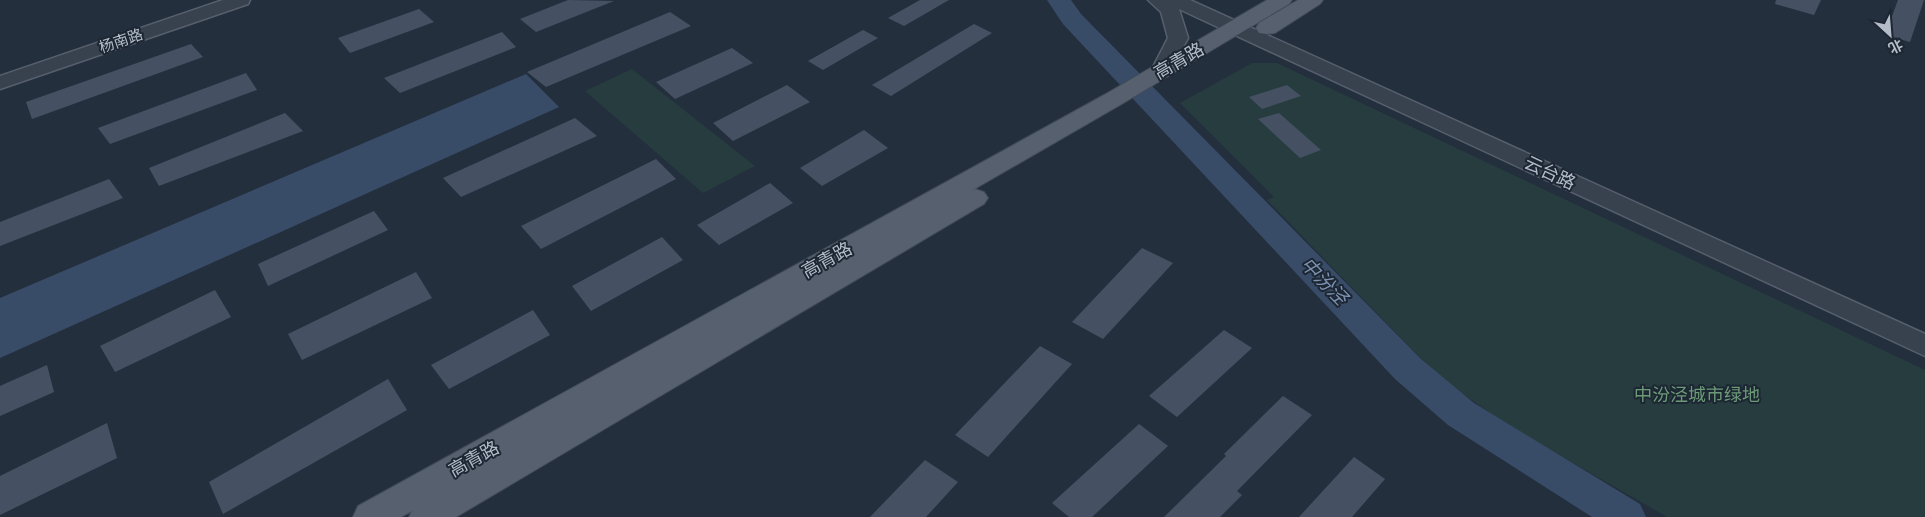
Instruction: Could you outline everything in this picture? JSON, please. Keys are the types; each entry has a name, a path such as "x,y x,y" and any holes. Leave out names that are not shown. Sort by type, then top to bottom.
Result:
{"main road":[{"name":"高青路","path":"1245,32 1282,0"},
{"name":"高青路","path":"426,517 1119,105 1159,79 1245,32 1313,0"},
{"name":"高青路","path":"370,517 1119,105"}],"street":[{"name":"杨南路","path":"0,83 241,0"},
{"path":"1157,0 1170,10 1178,38 1159,79"},
{"name":"云台路","path":"1175,0 1925,346"}],"green space":[{"name":"中汾泾城市绿地","path":"1252,63 1277,63 1925,370 1925,517 1667,517 1507,425 1431,369 1267,200 1274,197 1180,103"},
{"path":"632,69 755,166 703,193 585,91"}],"water":[{"path":"526,74 559,107 0,358 0,298"}],"building":[{"path":"568,0 614,1 536,32 520,19"},
{"path":"920,0 949,0 904,26 888,18"},
{"path":"1776,0 1821,0 1814,15 1775,4"},
{"path":"1898,0 1924,0 1910,42 1885,35"},
{"path":"419,9 434,22 350,53 338,38"},
{"path":"670,12 691,26 546,87 527,72"},
{"path":"974,24 992,33 891,96 872,85"},
{"path":"863,30 878,38 823,70 808,61"},
{"path":"502,32 516,47 400,93 384,78"},
{"path":"191,44 203,57 32,119 26,102"},
{"path":"732,48 753,63 675,99 656,82"},
{"path":"246,73 257,90 110,144 98,128"},
{"path":"787,85 810,102 733,141 713,123"},
{"path":"1287,85 1301,96 1262,109 1249,97"},
{"path":"285,113 303,131 159,186 149,168"},
{"path":"1279,113 1321,150 1300,158 1258,119"},
{"path":"575,118 597,136 461,197 443,178"},
{"path":"864,130 888,148 822,186 800,168"},
{"path":"656,159 676,179 541,249 521,226"},
{"path":"109,179 123,198 0,246 0,222"},
{"path":"770,183 793,203 719,245 697,225"},
{"path":"374,211 388,230 268,286 258,264"},
{"path":"662,237 683,260 591,311 572,286"},
{"path":"1142,248 1173,263 1103,339 1072,322"},
{"path":"416,272 432,298 302,360 288,334"},
{"path":"215,290 231,317 115,372 100,346"},
{"path":"533,310 550,335 449,389 431,365"},
{"path":"1224,330 1252,348 1177,417 1149,396"},
{"path":"1040,346 1072,364 988,457 955,435"},
{"path":"47,365 54,392 0,416 0,386"},
{"path":"388,379 407,410 223,514 209,482"},
{"path":"1283,396 1312,415 1237,491 1242,495 1220,517 1164,517 1226,456 1224,454"},
{"path":"107,423 117,458 0,515 0,476"},
{"path":"1139,424 1168,446 1092,517 1069,517 1052,503"},
{"path":"1354,457 1385,479 1352,517 1299,517"},
{"path":"925,460 958,482 926,517 870,517"}],"waterway":[{"name":"中汾泾","path":"1059,0 1072,19 1408,369 1461,414 1626,517"}]}
